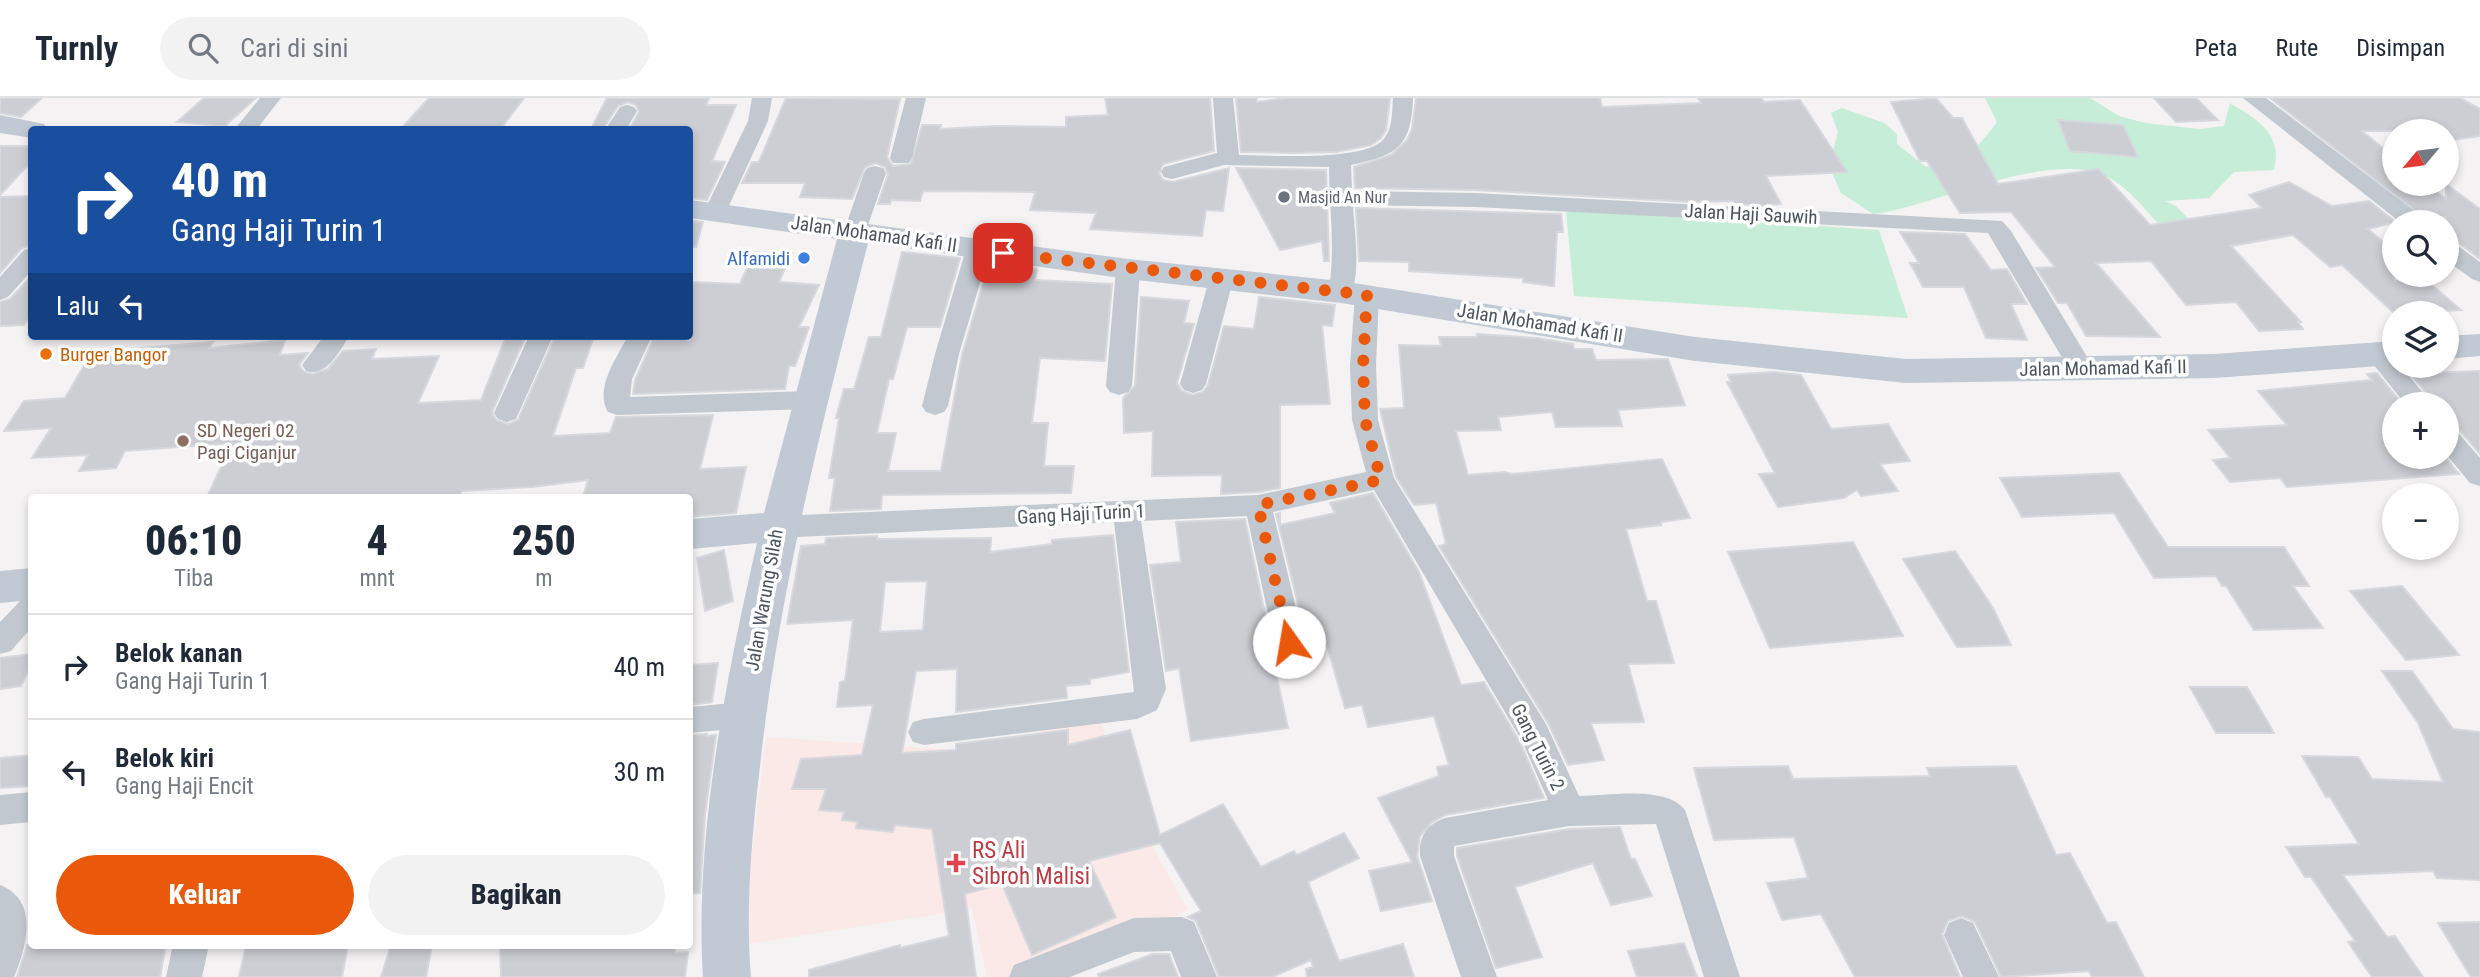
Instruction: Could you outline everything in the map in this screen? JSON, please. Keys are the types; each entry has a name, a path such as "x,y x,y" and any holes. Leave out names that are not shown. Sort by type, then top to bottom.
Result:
{"main road":[{"path":"0,124 28,129"},
{"name":"Jalan Mohamad Kafi II","path":"712,205 858,221 978,249 1128,269 1222,280 1349,282 1695,349 1906,371 2073,353 2214,366 2382,354"},
{"name":"Jalan Warung Silah","path":"727,977 724,951 727,872 743,715 777,527 858,221"},
{"path":"2459,347 2480,345"},
{"path":"693,534 777,527"},
{"path":"0,587 28,584"}],"street":[{"path":"247,126 271,98"},
{"path":"712,205 758,121 762,98"},
{"path":"901,158 916,98"},
{"path":"1223,98 1223,122 1230,159"},
{"path":"1172,172 1207,161 1230,159 1237,163 1340,161 1389,148 1398,138 1403,98"},
{"path":"2253,98 2398,210"},
{"path":"618,126 627,111"},
{"name":"Gang Turin 2","path":"1340,161 1339,198 1363,365 1365,420 1381,480 1535,734 1569,811 1445,833 1436,843 1437,856 1479,977"},
{"path":"858,221 875,173"},
{"name":"Jalan Haji Sauwih","path":"1339,198 1475,200 1994,226 2000,231 2073,353"},
{"path":"0,279 28,249"},
{"path":"935,406 947,354 978,249"},
{"path":"2459,258 2480,274"},
{"path":"0,292 28,260"},
{"path":"1119,386 1128,269"},
{"path":"1193,384 1222,280"},
{"path":"315,365 334,340"},
{"path":"507,413 539,340"},
{"path":"638,340 619,379 617,406 810,400"},
{"path":"2459,451 2480,476"},
{"name":"Gang Haji Turin 1","path":"777,527 1258,505 1381,480"},
{"path":"1258,505 1289,642"},
{"path":"924,732 1137,706 1146,701 1151,689 1126,511"},
{"path":"0,642 28,611"},
{"path":"693,720 743,715"},
{"path":"0,810 28,807"},
{"path":"1569,811 1658,809 1667,812 1673,820 1721,977"},
{"path":"0,901 8,909 9,919 9,939 0,968"},
{"path":"1031,976 1134,935 1182,934 1199,977"},
{"path":"1961,935 1981,977"},
{"path":"184,977 190,949"}],"shaded area":[{"name":"RS Ali Sibroh Malisi","path":"1099,718 1136,817 1188,910 1048,977 987,977 972,909 741,945 766,737 959,750"}],"green space":[{"path":"1985,98 2090,98 2119,116 2145,123 2199,129 2224,126 2230,103 2257,120 2268,132 2276,150 2274,170 2234,172 2209,198 2165,201 2176,206 2207,238 2172,239 2124,188 2092,172 2063,169 2031,173 1873,214 1841,193 1829,166 1838,132 1831,113 1842,108 1884,123 1897,134 1897,144 1926,167 1960,158 1981,142 1997,122"},
{"path":"1566,210 1879,230 1908,318 1574,296"}],"building":[{"path":"0,98 42,98 21,117 0,113"},
{"path":"204,98 256,98 225,126 177,122"},
{"path":"429,98 524,98 503,126 404,126"},
{"path":"607,98 709,98 706,105 736,105 712,161 725,162 707,200 693,198 693,126 631,126 639,112 636,105 628,102 618,106 605,126 593,126"},
{"path":"786,98 900,99 887,157 893,166 911,164 922,125 941,125 940,129 996,126 1066,127 1066,117 1108,115 1105,98 1210,98 1214,151 1163,164 1159,173 1163,180 1173,182 1229,168 1223,211 1206,210 1202,236 1090,229 1096,213 1030,210 1035,192 923,191 920,201 891,200 890,204 878,204 888,174 885,167 876,163 865,167 852,199 800,197 805,183 742,183 752,162 759,162"},
{"path":"1236,98 1256,98 1257,102 1286,98 1390,98 1386,130 1381,138 1371,145 1336,152 1293,153 1241,152"},
{"path":"1416,98 1600,98 1602,107 1701,103 1698,98 1761,98 1764,102 1800,100 1847,172 1766,176 1781,204 1764,206 1735,204 1733,201 1691,202 1475,190 1355,188 1354,167 1391,155 1407,140 1412,129"},
{"path":"1936,98 1953,118 1962,118 1998,184 2099,169 2150,225 2262,208 2249,195 2289,182 2332,206 2369,201 2382,211 2382,226 2368,229 2382,241 2382,287 2434,287 2451,301 2382,302 2342,265 2330,267 2293,235 2231,246 2301,322 2298,322 2303,329 2259,331 2236,302 2186,305 2151,261 2096,263 2160,337 2086,336 2067,303 2058,303 2036,268 2055,267 2011,212 1960,213 1927,161 1920,161 1891,102"},
{"path":"2154,98 2196,98 2218,120 2176,122"},
{"path":"2270,98 2460,98 2480,109 2480,136 2459,139 2459,119 2382,119 2382,131 2362,131 2382,147 2382,185"},
{"path":"2058,120 2123,125 2138,157 2070,151"},
{"path":"0,146 28,146 28,165 0,195"},
{"path":"1236,168 1326,170 1329,261 1324,261 1322,241 1280,250"},
{"path":"2459,194 2480,209 2480,259 2459,243 2459,210 2414,210 2396,196 2442,196 2446,199 2446,196 2459,196"},
{"path":"28,196 28,246 22,248 0,273 0,197"},
{"path":"1356,208 1561,214 1563,232 1557,232 1554,286 1523,282 1523,278 1409,271 1409,262 1359,261"},
{"path":"693,221 703,222 696,247 693,246"},
{"path":"1900,232 1965,234 1991,270 2007,269 2027,304 2011,304 2027,340 1986,338 1964,287 1923,287 1910,263 1919,263"},
{"path":"754,252 792,253 779,282 819,285 799,327 809,327 795,366 789,366 785,389 633,394 635,380 653,340 693,340 693,282 740,284"},
{"path":"902,252 960,258 940,327 907,327 893,379 889,379 877,433 896,433 888,471 941,471 962,355 989,263 1037,269 1035,280 1112,284 1105,361 1040,358 1032,423 1048,423 1044,466 1074,466 1071,493 882,495 881,509 830,511 835,478 829,478 839,418 836,418 844,389 854,389 869,337 881,337"},
{"path":"28,279 28,320 24,325 0,326 0,302 10,299"},
{"path":"1141,297 1189,301 1184,323 1194,324 1177,383 1182,391 1192,395 1203,392 1208,385 1224,326 1254,329 1259,297 1335,305 1332,326 1322,325 1330,404 1280,405 1280,488 1221,494 1222,475 1152,476 1153,431 1124,433 1123,398 1135,386"},
{"path":"1477,334 1536,338 1573,344 1574,349 1592,349 1596,360 1668,359 1685,405 1618,410 1622,426 1556,427 1552,412 1498,417 1501,430 1456,431 1468,475 1504,472 1513,474 1662,459 1690,518 1626,529 1647,601 1656,601 1674,663 1628,664 1644,722 1591,723 1604,760 1568,765 1548,723 1439,546 1446,544 1436,503 1414,505 1396,477 1380,409 1404,408 1399,345 1441,346 1439,337 1477,337"},
{"path":"285,340 280,355 308,353 299,365 304,372 313,374 328,369 343,351 376,349 372,359 439,356 418,403 481,400 505,340 524,340 492,412 496,420 508,424 518,420 553,340 593,340 583,368 576,368 553,436 610,433 616,417 713,415 700,469 746,467 736,513 693,517 693,494 584,494 588,480 532,487 461,491 461,494 208,494 232,443 125,451 116,468 79,471 88,455 32,458 51,428 4,431 24,401 65,398 92,352 213,342 209,348"},
{"path":"2480,371 2480,454 2459,429 2459,392 2425,392 2414,378 2459,378 2459,372"},
{"path":"1774,372 1801,375 1831,429 1888,424 1910,461 1880,464 1898,491 1861,496 1857,490 1844,498 1778,507 1759,474 1775,473 1727,382 1731,382 1728,375"},
{"path":"2377,373 2392,392 2382,392 2382,469 2455,469 2459,474 2287,487 2280,478 2230,482 2213,460 2230,458 2208,430 2287,425 2258,391 2372,380 2367,374"},
{"path":"2119,473 2168,547 2284,547 2309,586 2293,586 2323,628 2254,630 2226,586 2222,586 2216,576 2154,578 2114,513 2022,517 2000,478"},
{"path":"1373,493 1419,572 1461,685 1484,682 1520,742 1544,798 1445,815 1432,822 1420,836 1417,856 1432,901 1381,911 1369,871 1412,862 1378,798 1439,776 1437,767 1449,765 1434,716 1368,727 1362,705 1345,708 1327,646 1303,650 1307,641 1276,514 1280,513 1280,525 1335,513 1330,503"},
{"path":"1245,519 1271,643 1280,654 1272,655 1288,728 1191,741 1179,668 1166,671 1150,565 1181,562 1176,522"},
{"path":"1113,535 1129,672 1090,679 1090,684 1066,686 1067,698 956,712 957,669 916,671 902,753 956,750 956,744 1068,730 1068,745 1130,730 1160,835 1223,804 1261,867 1294,851 1297,855 1344,833 1359,858 1308,882 1339,961 1403,944 1414,977 1307,977 1306,969 1313,967 1311,960 1272,977 1219,977 1196,921 1188,917 1201,911 1160,843 1089,861 1116,917 1032,955 1002,884 965,894 976,977 809,977 809,970 900,945 900,948 949,936 932,829 895,825 893,832 856,828 857,822 842,820 844,812 819,810 826,789 792,789 801,759 862,755 873,705 837,707 840,682 845,681 853,620 787,624 801,546 825,544 826,538 991,538 990,552 1052,544 1052,540","holes":["927,581 923,630 880,632 885,582"]},
{"path":"1853,542 1903,636 1770,648 1728,552"},
{"path":"724,550 733,601 705,611 697,558"},
{"path":"1955,551 1993,608 2011,645 1957,647 1903,559"},
{"path":"2402,586 2459,655 2406,660 2350,591"},
{"path":"28,654 28,671 21,686 0,689 0,658"},
{"path":"718,663 712,702 693,705 693,665"},
{"path":"2382,671 2412,671 2453,729 2480,732 2480,880 2437,878 2433,871 2343,875 2387,937 2395,936 2423,977 2372,977 2348,942 2355,941 2311,877 2305,877 2286,847 2359,844 2330,797 2326,797 2302,756 2358,757 2372,779 2443,782 2418,723"},
{"path":"2190,687 2247,687 2274,733 2216,733"},
{"path":"693,735 716,735 705,814 700,893 693,894"},
{"path":"28,755 28,786 0,788 0,758"},
{"path":"1788,766 1793,779 1930,776 1927,768 2016,766 2056,855 2070,853 2107,923 2116,922 2144,977 2092,977 2089,971 2001,977 1975,922 1962,916 1948,921 1942,934 1960,977 1855,977 1821,914 1782,920 1767,883 1808,878 1794,837 1714,840 1694,768"},
{"path":"1620,827 1631,859 1635,859 1652,896 1611,905 1593,863 1515,887 1542,957 1496,968 1457,856 1457,848 1569,829"},
{"path":"2480,922 2480,977 2471,977 2438,923"},
{"path":"1684,943 1697,977 1637,977 1628,951"},
{"path":"27,945 28,949 165,949 160,977 17,977"},
{"path":"245,949 347,949 342,977 239,977"},
{"path":"390,949 431,949 426,977 381,977"},
{"path":"500,949 676,949 675,953 688,952 685,977 501,977"},
{"path":"1153,954 1169,954 1178,977 1099,977 1098,974"}],"place":[{"name":"Masjid An Nur","path":"1284,197"},
{"name":"Alfamidi","path":"804,258"},
{"name":"Burger Bangor","path":"46,354"},
{"name":"SD Negeri 02 Pagi Ciganjur","path":"183,441"},
{"name":"RS Ali Sibroh Malisi","path":"956,863"}],"route":[{"path":"1003,253 1367,295 1363,365 1365,420 1381,480 1258,505 1289,642"}]}
